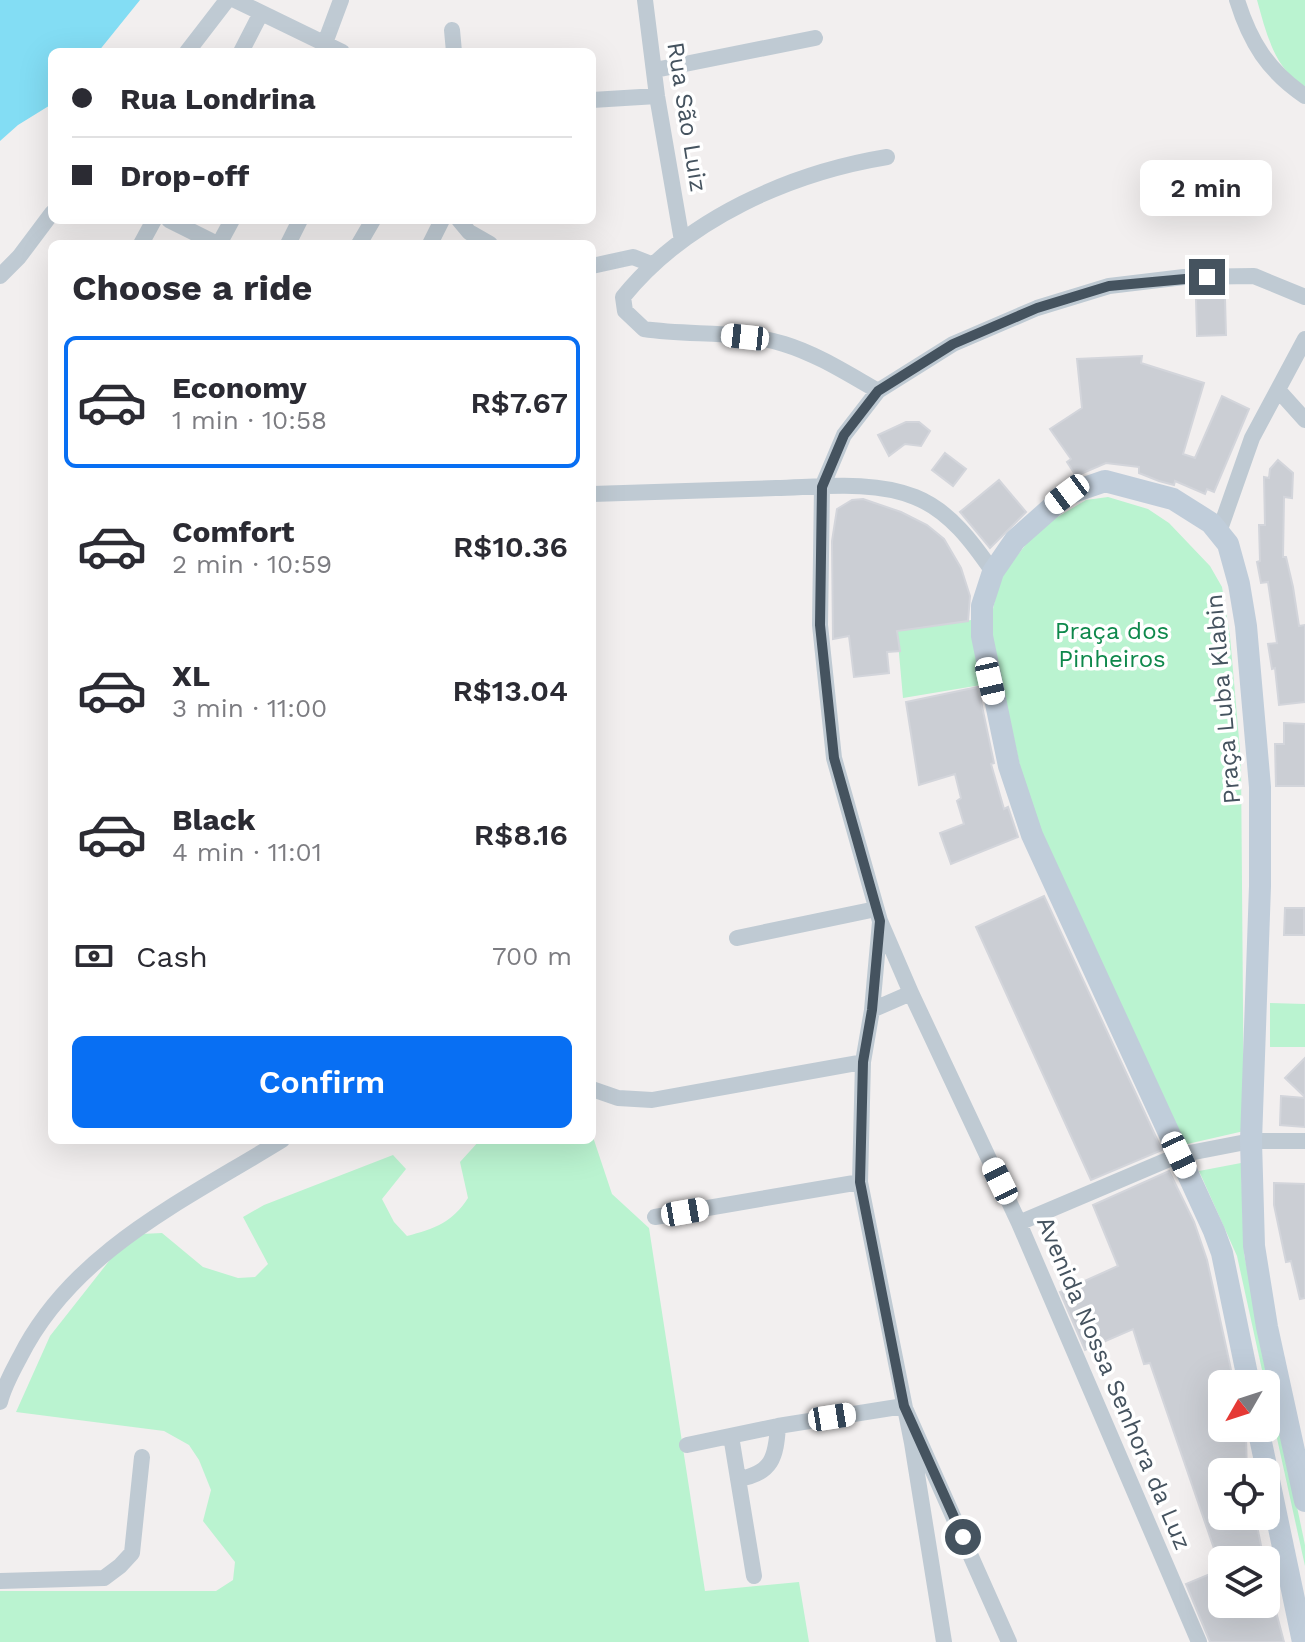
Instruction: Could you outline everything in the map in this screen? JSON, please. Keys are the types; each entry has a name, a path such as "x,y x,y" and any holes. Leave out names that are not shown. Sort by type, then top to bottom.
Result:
{"main road":[{"name":"Praça Luba Klabin","path":"1246,1370 1222,1253 1038,849 1009,766 982,636 982,606 993,572 1015,540 1046,509 1067,494 1105,481 1173,499 1211,523 1228,544 1239,584 1258,748 1260,886 1251,1141 1254,1246 1267,1327 1305,1501"},
{"path":"1261,1442 1303,1642"}],"street":[{"path":"190,48 227,0"},
{"path":"235,0 323,48 341,0"},
{"name":"Rua São Luiz","path":"645,0 657,96 682,241"},
{"path":"1237,0 1261,56 1282,80 1305,96"},
{"path":"243,48 261,13"},
{"path":"452,30 455,48"},
{"path":"655,70 815,38"},
{"path":"596,100 657,96"},
{"path":"878,391 784,343 644,329 625,311 623,297 651,264 738,207 812,174 887,157"},
{"path":"0,276 19,257 48,218"},
{"path":"177,224 210,240"},
{"path":"462,224 483,240"},
{"path":"596,265 633,257 651,264"},
{"name":"Avenida Nossa Senhora da Luz","path":"1199,1642 1019,1223 911,993 878,915 834,758 820,625 822,487 844,435 878,391 953,344 1037,308 1109,286 1184,277 1254,276 1302,296"},
{"path":"1219,532 1252,438 1305,339"},
{"path":"1279,391 1305,420"},
{"path":"596,494 822,487 890,489 916,497 939,510 960,529 993,572"},
{"path":"737,938 878,915 872,1010 863,1062 860,1182 904,1406 944,1642"},
{"path":"872,1010 911,993"},
{"path":"596,1090 618,1098 652,1100 863,1062"},
{"path":"1019,1223 1179,1155 1251,1141 1305,1141"},
{"path":"0,1402 30,1336 77,1276 112,1246 276,1144"},
{"path":"655,1217 860,1182"},
{"path":"687,1445 778,1426 904,1406"},
{"path":"904,1406 1009,1642"},
{"path":"738,1479 756,1477 766,1469 776,1450 778,1426"},
{"path":"731,1436 754,1576"},
{"path":"0,1581 104,1578 120,1566 132,1553 142,1457"}],"green space":[{"path":"1257,0 1305,0 1305,87 1279,60 1268,37"},
{"name":"Praça dos Pinheiros","path":"1108,497 1148,509 1169,523 1210,566 1222,587 1230,636 1241,762 1244,1131 1183,1145 1039,831 1020,766 989,627 1000,577 1039,528 1086,500"},
{"path":"971,620 981,685 903,698 897,631"},
{"path":"1270,1003 1305,1004 1305,1047 1270,1047"},
{"path":"476,1144 595,1144 612,1194 649,1228 705,1591 799,1582 809,1642 0,1642 0,1591 216,1591 233,1580 235,1562 203,1521 211,1490 189,1445 164,1431 16,1412 50,1336 113,1256 141,1234 162,1233 203,1267 238,1278 255,1277 268,1264 243,1217 264,1205 393,1155 406,1169 382,1199 394,1222 407,1236 442,1223 456,1213 468,1198 460,1162"},
{"path":"1241,1163 1244,1254 1268,1370 1262,1370 1237,1256 1199,1171"},
{"path":"1280,1426 1305,1545 1305,1566 1278,1442"}],"water":[{"path":"0,0 140,0 101,48 48,48 48,106 18,125 0,141"}],"building":[{"path":"1225,298 1226,335 1197,336 1196,299"},
{"path":"1142,356 1141,363 1204,383 1183,454 1195,458 1222,396 1249,409 1214,492 1207,489 1205,494 1175,481 1174,485 1159,481 1139,473 1139,467 1106,463 1076,476 1067,462 1071,459 1050,429 1082,408 1077,359"},
{"path":"906,422 919,422 930,431 921,446 905,444 889,456 878,435"},
{"path":"945,453 966,469 953,486 932,470"},
{"path":"1278,460 1293,473 1292,498 1284,497 1283,557 1286,557 1293,587 1299,626 1305,625 1305,702 1279,705 1275,668 1272,669 1268,644 1277,643 1268,582 1261,583 1257,562 1260,561 1259,525 1265,525 1264,477 1269,478 1270,469"},
{"path":"999,480 1026,512 990,548 960,512"},
{"path":"863,499 901,512 927,525 944,539 961,568 970,596 968,621 897,631 900,651 887,652 889,673 854,677 849,636 833,639 832,541 837,509 852,500"},
{"path":"978,687 994,763 991,764 1004,809 1008,807 1018,837 951,864 940,833 964,824 957,801 961,798 955,774 919,785 906,702"},
{"path":"1284,723 1305,724 1305,786 1276,786 1275,744 1284,744"},
{"path":"1044,896 1162,1150 1091,1180 976,927"},
{"path":"1285,908 1304,908 1304,935 1284,935"},
{"path":"1305,1058 1305,1097 1285,1078"},
{"path":"1281,1096 1305,1098 1305,1127 1280,1125"},
{"path":"1169,1171 1194,1222 1207,1260 1231,1370 1208,1370 1208,1442 1246,1442 1247,1458 1208,1458 1208,1530 1258,1530 1261,1546 1213,1546 1150,1363 1144,1364 1133,1329 1085,1350 1060,1292 1118,1266 1093,1205"},
{"path":"1274,1183 1305,1184 1305,1298 1300,1299 1291,1261 1286,1262 1274,1205"},
{"path":"1208,1575 1208,1618 1278,1618 1284,1642 1210,1642 1186,1584"}],"route":[{"path":"963,1537 904,1406 860,1182 860,1095 880,921 834,758 820,625 822,487 844,435 878,391 953,344 1037,308 1109,286 1207,277"}]}
